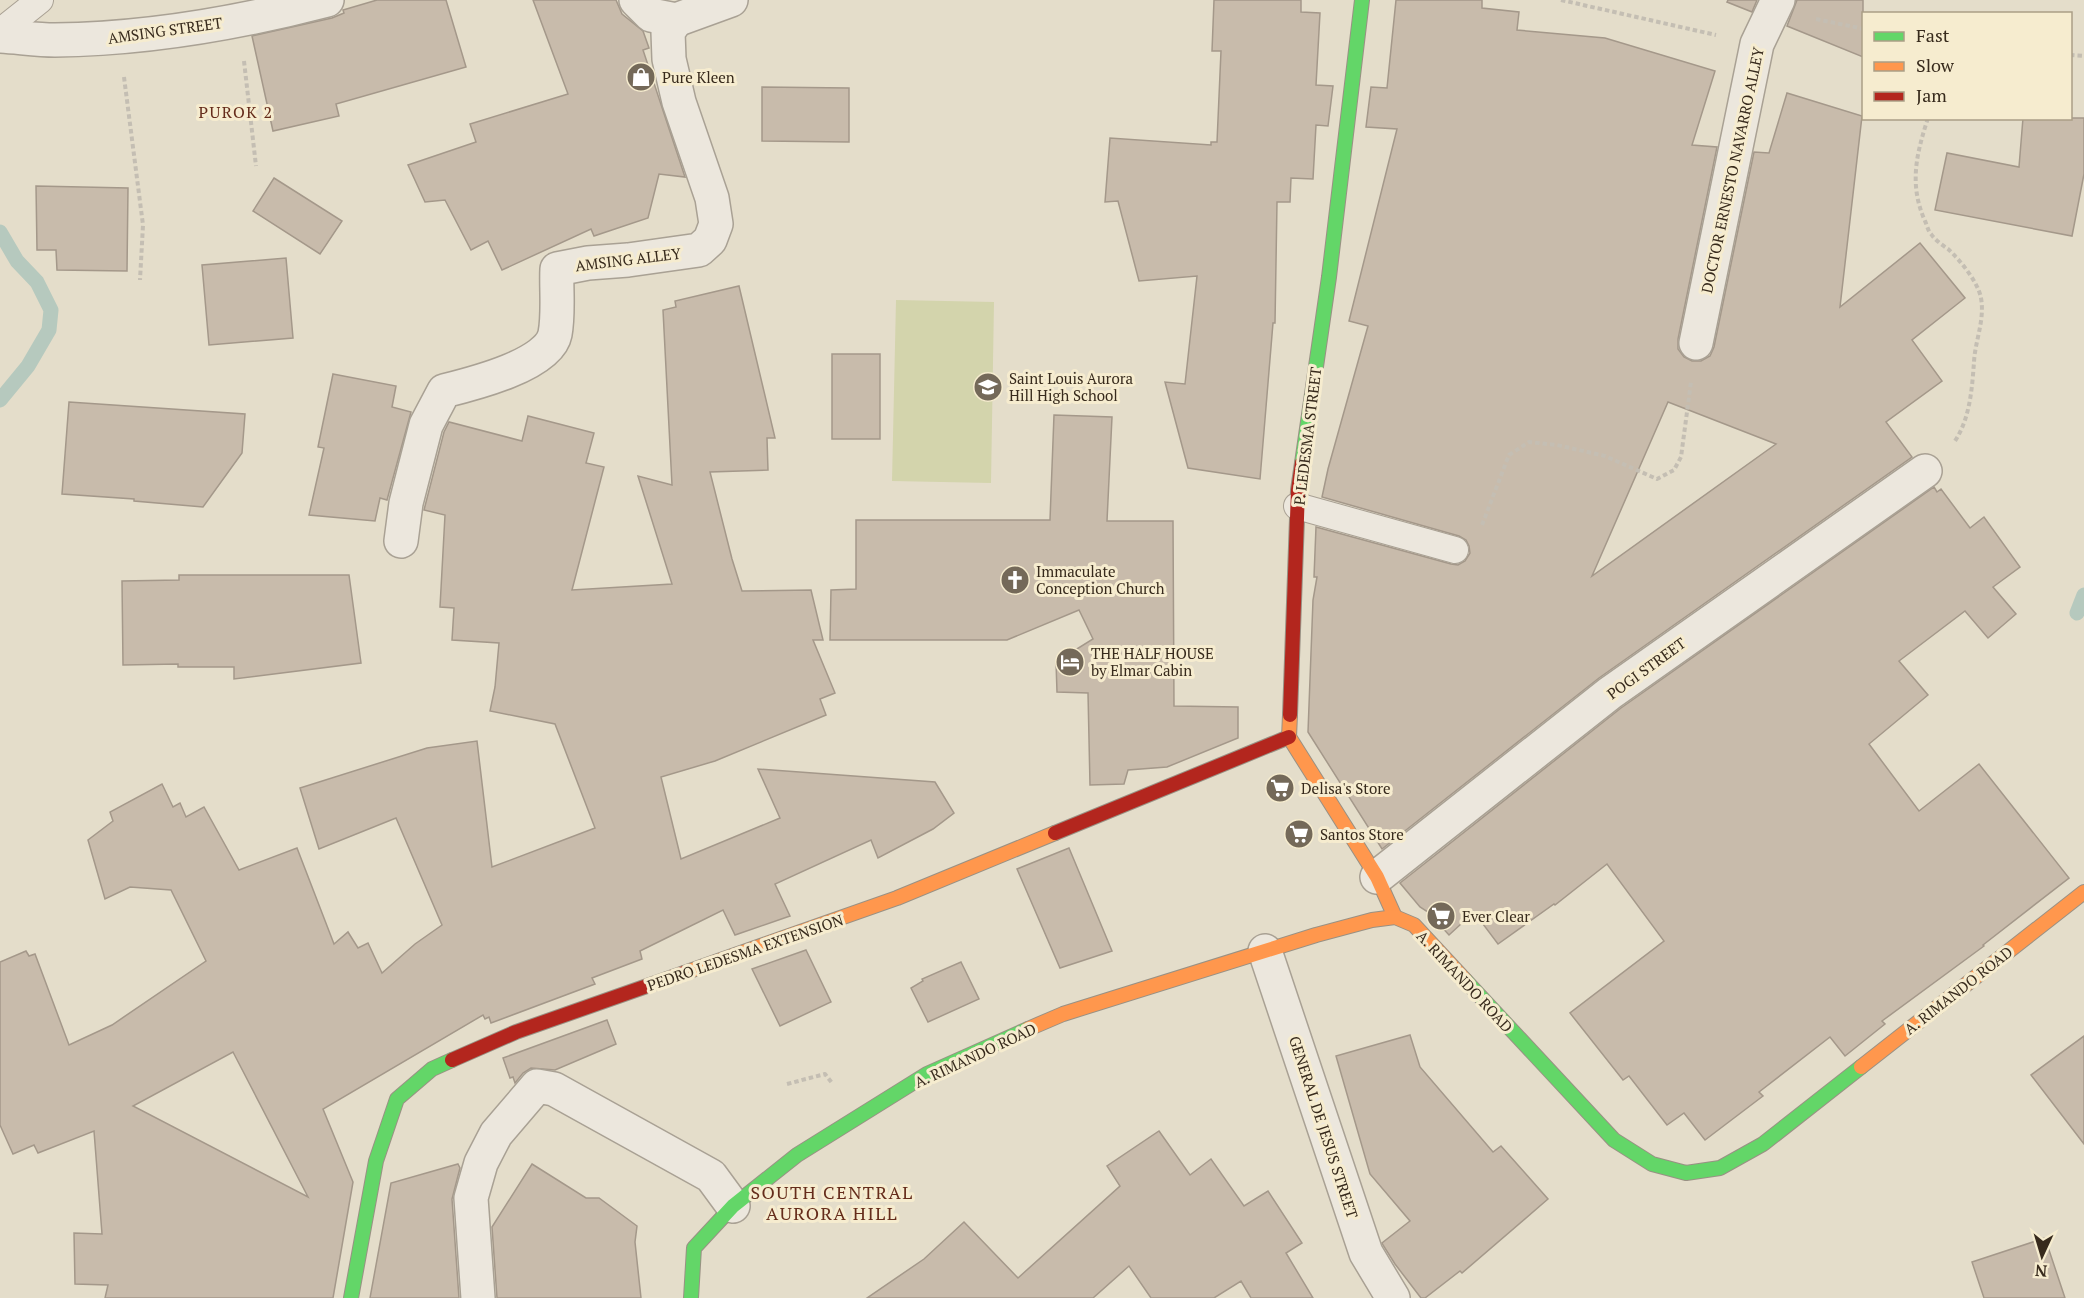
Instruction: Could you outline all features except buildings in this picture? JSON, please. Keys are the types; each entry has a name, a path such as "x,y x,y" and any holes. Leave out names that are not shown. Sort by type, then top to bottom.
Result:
{"street":[{"name":"AMSING STREET","path":"0,34 53,40 119,38 183,30 327,0"},
{"path":"636,0 651,15 676,20 731,0"},
{"name":"P. LEDESMA STREET","path":"1289,737 1298,490 1329,277 1362,0"},
{"name":"DOCTOR ERNESTO NAVARRO ALLEY","path":"1696,343 1757,44 1778,0"},
{"name":"AMSING ALLEY","path":"401,542 406,502 426,425 444,391 507,372 546,351 555,335 556,269 699,250 710,240 716,224 712,198 679,102 669,59 668,32 676,20"},
{"name":"POGI STREET","path":"1377,877 1610,693 1925,471"},
{"path":"1289,737 1377,877 1395,917"},
{"name":"PEDRO LEDESMA EXTENSION","path":"351,1298 376,1161 397,1099 432,1069 516,1032 897,898 1289,737"},
{"name":"A. RIMANDO ROAD","path":"691,1298 694,1248 733,1206 797,1155 927,1074 1063,1014 1327,932 1372,920 1395,917 1413,925 1614,1140 1652,1164 1686,1173 1720,1168 1763,1144 2084,892"},
{"name":"GENERAL DE JESUS STREET","path":"1265,951 1366,1253 1393,1298"},
{"path":"478,1298 471,1198 481,1163 496,1134 537,1086 554,1089 711,1176 733,1206"}],"lane":[{"path":"0,34 38,1"},
{"path":"1297,506 1455,550"}],"path":[{"path":"1562,0 1757,44 1788,26 1816,19 1862,29"},
{"path":"240,19 256,166"},
{"path":"119,38 143,225 140,280"},
{"path":"1925,471 1956,440 1966,420 1981,314 1981,297 1970,275 1957,258 1931,234 1917,203 1917,159 1928,120"},
{"path":"1455,550 1472,546 1480,534 1509,455 1528,442 1557,445 1605,456 1657,479 1674,470 1681,457 1696,343"},
{"path":"787,1084 825,1074 837,1091"}],"green space":[{"path":"896,300 994,302 991,483 892,481"}],"waterway":[{"path":"0,232 17,261 37,282 51,310 49,330 28,366 0,400"},
{"path":"2077,613 2084,595"}],"traffic: fast":[{"path":"1302,463 1329,277 1362,0"},
{"path":"1465,980 1614,1140 1652,1164 1686,1173 1720,1168 1763,1144 1861,1067"},
{"path":"691,1298 694,1248 733,1206 797,1155 927,1074 1028,1029"},
{"path":"351,1298 376,1161 397,1099 432,1069 452,1060"}],"traffic: slow":[{"path":"1290,715 1289,737 1377,877 1395,917"},
{"path":"684,973 897,898 1055,833"},
{"path":"1861,1067 2084,892"},
{"path":"1028,1029 1063,1014 1316,935 1372,920 1395,917 1414,925 1465,980"}],"traffic: jam":[{"path":"1290,715 1298,490 1302,463"},
{"path":"1055,833 1289,737"},
{"path":"452,1060 516,1032 684,973"}],"place":[{"name":"Pure Kleen","path":"641,77"},
{"name":"Saint Louis Aurora Hill High School","path":"988,387"},
{"name":"Immaculate Conception Church","path":"1015,580"},
{"name":"THE HALF HOUSE by Elmar Cabin","path":"1070,662"},
{"name":"Delisa's Store","path":"1280,788"},
{"name":"Santos Store","path":"1299,834"},
{"name":"Ever Clear","path":"1441,916"}],"district":[{"name":"PUROK 2","path":"236,112"},
{"name":"SOUTH CENTRAL AURORA HILL","path":"832,1202"}]}
